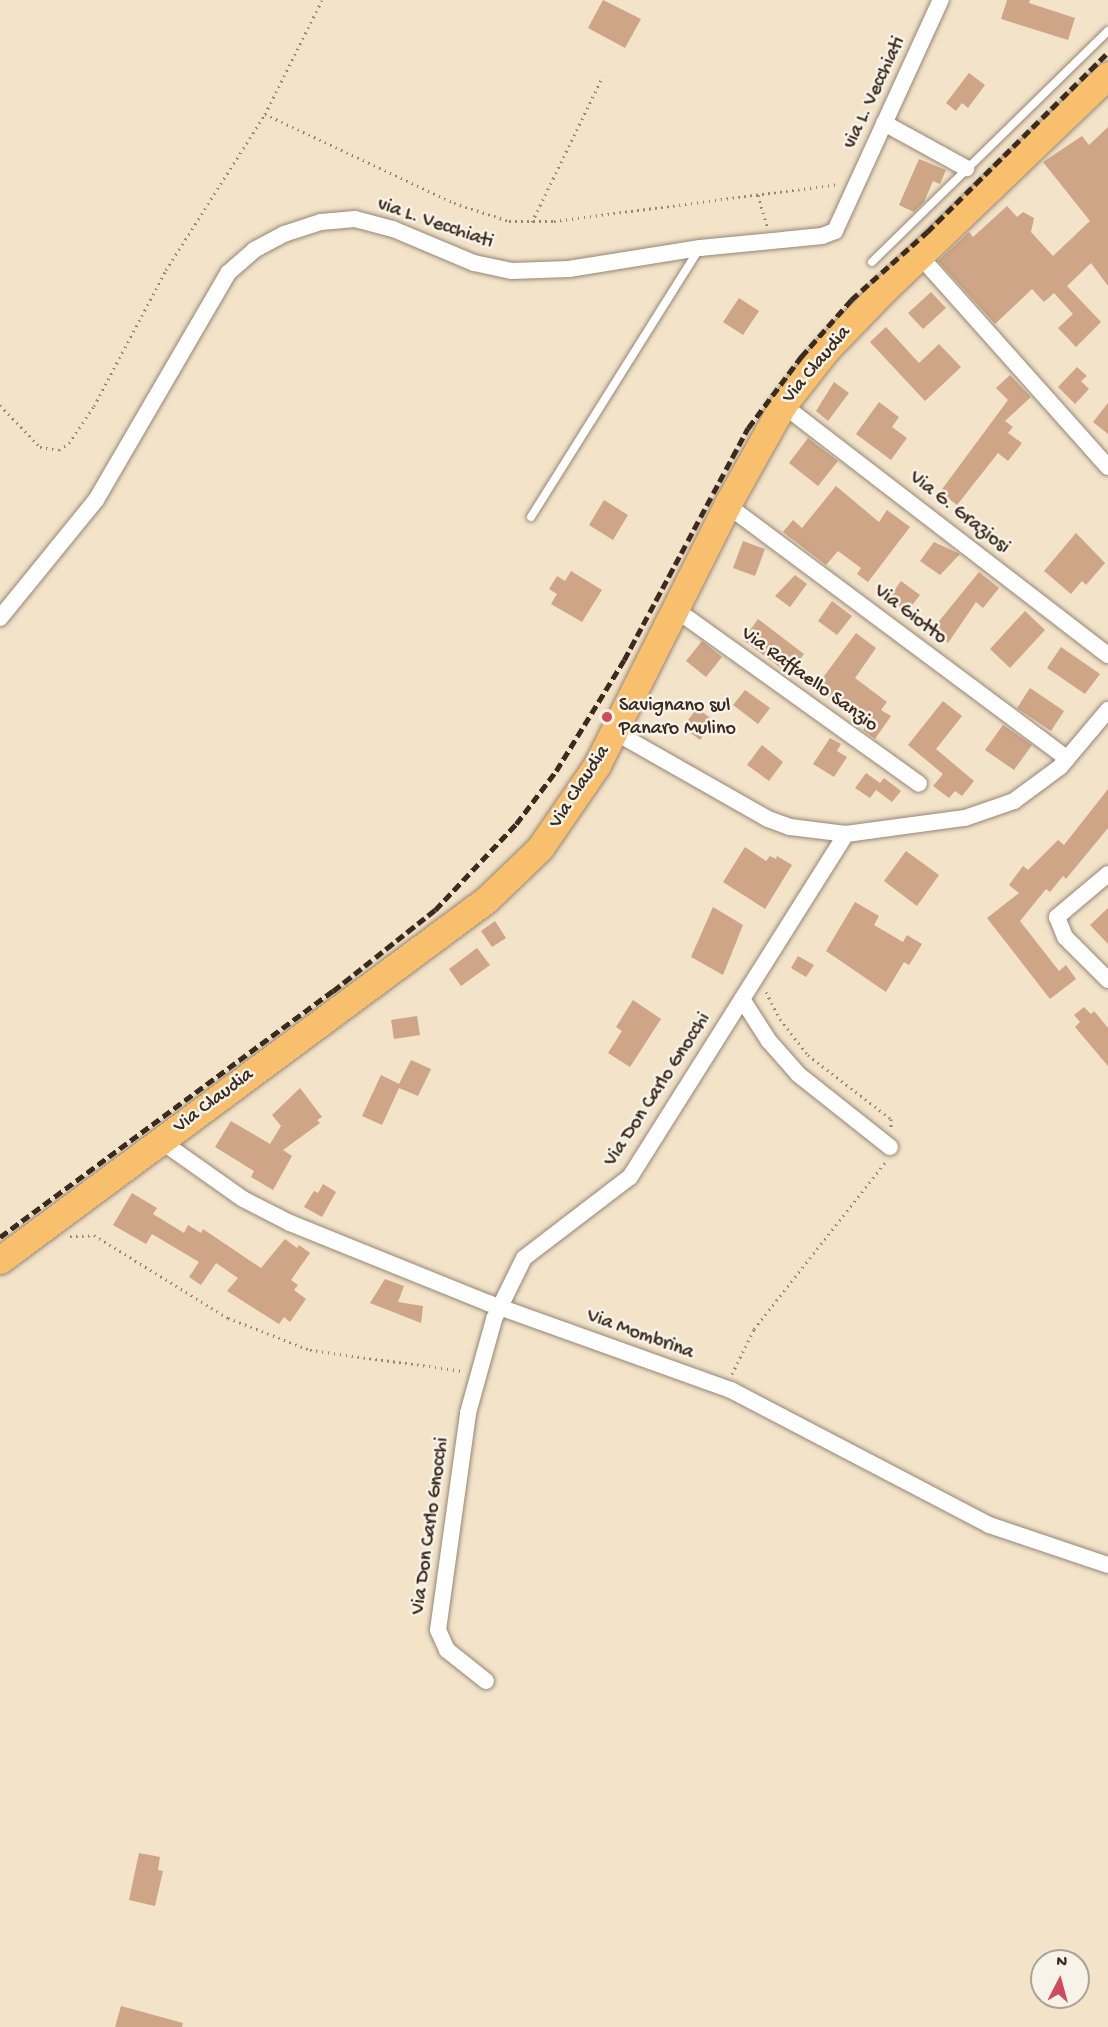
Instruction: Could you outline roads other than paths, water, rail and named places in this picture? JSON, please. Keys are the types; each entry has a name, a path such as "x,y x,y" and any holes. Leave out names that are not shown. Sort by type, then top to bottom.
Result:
{"main road":[{"name":"Via Claudia","path":"0,1260 486,900 540,848 615,732 728,505 783,405 826,350 919,255 1108,75"}],"street":[{"name":"via L. Vecchiati","path":"0,618 96,500 228,273 254,250 284,234 321,222 356,219 393,229 474,263 512,271 569,270 700,248 804,241 835,231 941,0"},
{"path":"884,123 966,168"},
{"path":"919,255 1108,467"},
{"name":"Via G. Graziosi","path":"783,405 1108,655"},
{"name":"Via Giotto","path":"728,505 1067,758"},
{"name":"Via Raffaello Sanzio","path":"675,609 919,784"},
{"path":"615,732 768,819 790,827 846,834 965,818 1022,797 1067,758 1108,710"},
{"name":"Via Don Carlo Gnocchi","path":"486,1681 447,1650 438,1630 468,1413 494,1305 524,1258 630,1177 846,834"},
{"path":"1108,874 1057,917 1065,936 1108,980"},
{"path":"742,999 769,1041 799,1075 890,1147"},
{"name":"Via Mombrina","path":"161,1141 243,1199 290,1223 494,1305 727,1388 989,1525 1108,1565"}],"lane":[{"path":"873,262 966,168 1108,31"},
{"path":"531,517 700,248"}],"railway":[{"path":"0,1237 333,991 435,910 516,824 556,771 624,660 748,428 801,357 851,300 927,232 1108,52"}],"place":[{"name":"Savignano sul Panaro Mulino","path":"607,717"}]}
